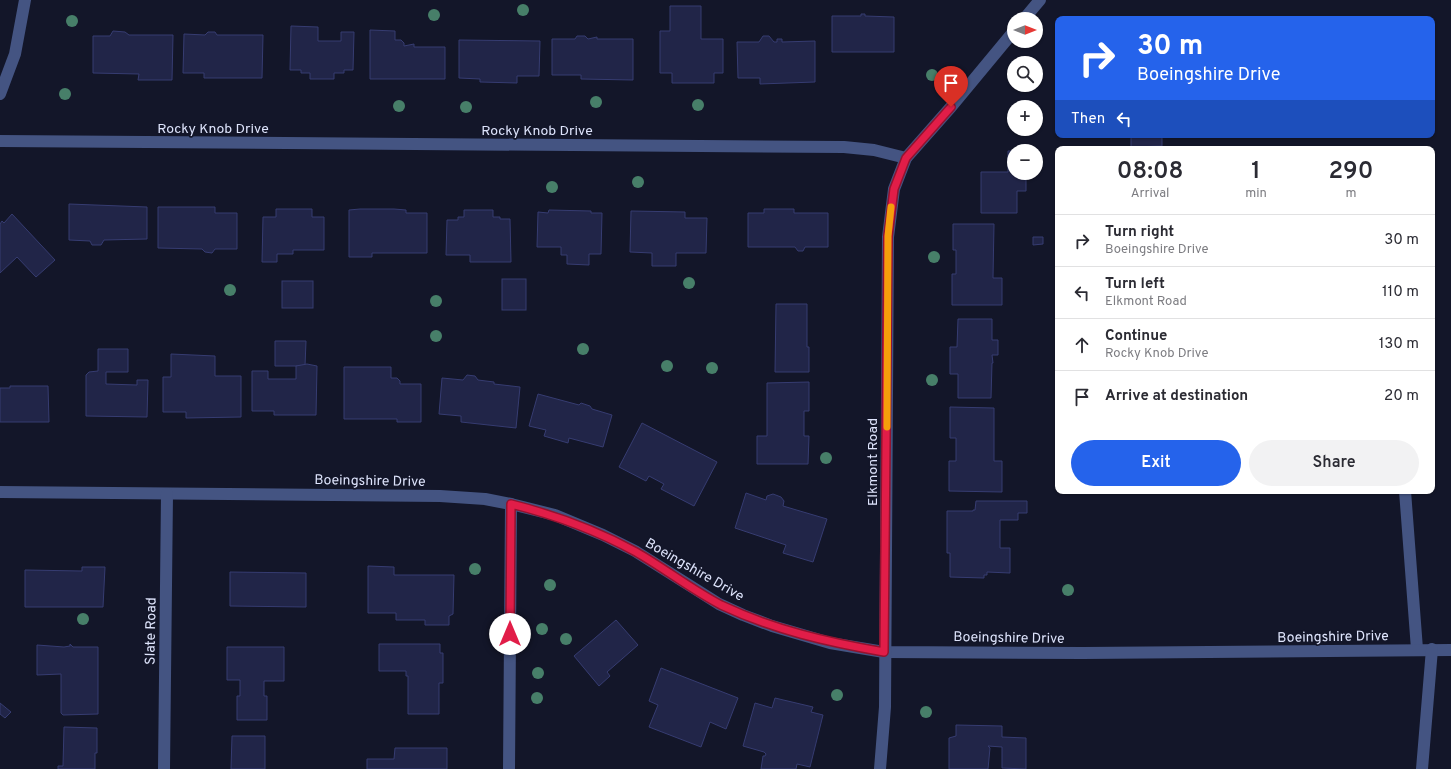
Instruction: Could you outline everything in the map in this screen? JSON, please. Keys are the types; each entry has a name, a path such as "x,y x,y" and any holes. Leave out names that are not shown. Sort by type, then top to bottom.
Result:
{"street":[{"path":"0,94 15,54 25,0"},
{"path":"1030,12 1040,0"},
{"path":"906,158 1007,39"},
{"name":"Rocky Knob Drive","path":"0,141 844,147 874,150 906,158"},
{"name":"Elkmont Road","path":"880,769 885,707 884,652 888,236 894,189 906,158"},
{"name":"Boeingshire Drive","path":"0,492 440,496 485,499 555,515 603,535 659,566 719,604 750,618 830,643 884,652 1083,653 1451,650"},
{"name":"Slate Road","path":"164,769 167,494"},
{"path":"1405,494 1417,650"},
{"path":"509,769 511,504"},
{"path":"1422,769 1432,649"}],"building":[{"path":"670,6 701,6 701,39 723,39 723,73 714,73 714,83 672,83 672,73 660,73 660,31 670,31"},
{"path":"861,14 865,14 865,16 894,17 894,52 832,52 832,16 861,16"},
{"path":"291,26 318,27 318,41 341,41 341,32 354,32 353,70 344,70 344,73 334,73 334,79 310,79 310,73 301,73 301,70 290,70"},
{"path":"370,30 395,31 395,40 401,40 404,43 404,46 414,44 414,47 445,47 445,79 370,79"},
{"path":"113,31 125,32 129,35 173,35 172,80 138,80 139,74 93,73 93,36 110,36"},
{"path":"208,32 215,32 217,35 263,35 262,78 204,78 204,73 183,73 184,34 205,35"},
{"path":"577,36 585,36 588,39 597,37 597,39 633,39 633,80 581,79 581,75 552,75 552,39 575,39"},
{"path":"763,36 769,36 774,42 777,42 777,39 782,39 782,42 815,41 815,82 760,84 760,78 738,78 737,42 759,42"},
{"path":"459,40 540,41 539,76 517,76 517,83 480,82 480,79 459,78"},
{"path":"1131,138 1162,138 1162,146 1131,146"},
{"path":"981,172 1007,172 1007,180 1026,180 1026,191 1017,191 1017,213 981,213"},
{"path":"69,204 147,207 147,239 104,240 101,245 92,245 90,241 69,240"},
{"path":"158,207 215,207 215,213 237,213 237,249 215,249 212,253 205,252 202,249 158,248"},
{"path":"276,209 312,209 312,217 324,217 324,250 293,250 293,254 277,254 277,262 262,262 263,217 276,217"},
{"path":"394,209 406,210 406,213 427,213 427,253 372,253 372,257 349,257 349,210"},
{"path":"764,209 794,209 794,213 828,213 828,247 805,247 803,251 798,251 795,247 748,247 748,213 764,213"},
{"path":"464,210 493,210 493,217 510,219 511,262 470,262 470,255 446,255 447,220 458,220 458,217 464,217"},
{"path":"549,210 591,211 591,213 602,213 601,254 589,254 589,265 567,264 567,255 561,255 561,247 537,247 538,212 548,213"},
{"path":"631,211 685,212 685,218 707,218 706,253 676,253 676,266 652,266 652,253 630,252"},
{"path":"12,214 55,260 36,277 17,257 0,273 0,224 2,221 4,223"},
{"path":"953,224 994,224 993,278 1002,278 1002,305 952,305 952,274 956,274 956,250 953,250"},
{"path":"1033,237 1043,237 1043,244 1033,245"},
{"path":"502,279 526,279 526,310 502,310"},
{"path":"282,281 313,281 313,308 282,308"},
{"path":"776,304 807,304 807,347 809,347 809,372 775,372"},
{"path":"958,319 992,319 992,340 998,340 998,355 992,355 991,398 958,398 958,374 950,374 950,347 957,347"},
{"path":"275,341 306,341 305,366 275,366"},
{"path":"98,349 128,349 128,372 106,372 106,384 137,385 137,380 148,380 147,417 86,416 86,375 89,372 98,371"},
{"path":"171,354 215,356 215,376 241,376 241,417 186,418 186,412 163,412 163,377 171,377"},
{"path":"307,364 317,366 316,415 274,415 274,411 252,411 252,371 268,371 268,379 296,379 296,366"},
{"path":"344,367 391,367 391,378 397,378 400,381 400,384 421,384 421,422 397,422 397,419 344,419"},
{"path":"467,375 475,376 478,380 494,382 494,384 520,387 516,428 461,422 461,416 439,414 442,378 463,380"},
{"path":"809,382 809,411 804,411 804,436 809,436 808,464 757,464 757,436 767,436 767,383"},
{"path":"10,386 48,386 49,422 0,422 0,388 10,388"},
{"path":"538,394 579,405 581,403 590,406 592,409 612,415 603,447 569,438 568,443 544,436 546,430 529,426"},
{"path":"950,407 994,408 994,461 1002,461 1002,492 949,491 949,461 956,461 956,438 950,438"},
{"path":"642,423 717,462 694,506 661,489 664,484 649,476 646,481 619,467"},
{"path":"746,493 766,500 767,496 773,494 781,497 784,501 783,506 827,519 813,562 783,553 786,545 735,528"},
{"path":"976,501 1027,501 1027,513 1018,513 1018,520 1000,520 1000,548 1010,548 1010,573 987,572 987,575 984,575 984,578 950,577 950,553 947,553 947,511 973,511 975,510"},
{"path":"368,566 394,567 394,575 454,575 453,614 449,616 449,625 425,625 425,620 396,620 396,613 368,613"},
{"path":"82,567 105,567 103,607 25,607 25,570 82,571"},
{"path":"230,572 306,573 306,607 230,606"},
{"path":"616,620 638,645 607,672 610,676 599,686 574,656"},
{"path":"70,644 73,647 98,647 98,714 63,715 61,713 61,674 37,675 37,645 64,647 70,646"},
{"path":"379,644 440,644 440,653 443,653 443,683 439,683 439,714 408,714 408,676 406,676 406,671 379,671"},
{"path":"227,647 284,647 284,681 264,681 264,696 267,696 267,720 237,720 237,696 240,696 240,680 227,680"},
{"path":"661,668 738,698 726,729 710,722 701,747 649,727 658,705 649,701"},
{"path":"775,698 813,707 811,712 823,715 810,767 797,764 796,769 761,769 763,756 766,754 764,752 743,746 755,703 772,708"},
{"path":"0,703 11,712 5,718 0,714"},
{"path":"956,725 1002,726 1002,737 1026,738 1026,769 1002,768 1002,747 988,746 990,748 988,769 949,769 949,738 956,736"},
{"path":"64,727 97,728 97,753 95,753 95,769 58,769 58,766 63,766"},
{"path":"232,736 265,736 265,769 231,769"},
{"path":"395,748 447,748 447,769 367,769 367,759 394,759"}],"slow traffic":[{"path":"887,427 888,236 891,207"}],"route":[{"path":"510,634 511,504 555,515 603,535 655,563 719,604 743,615 772,626 830,643 884,652 888,236 890,211 894,189 906,158 951,107"}]}
